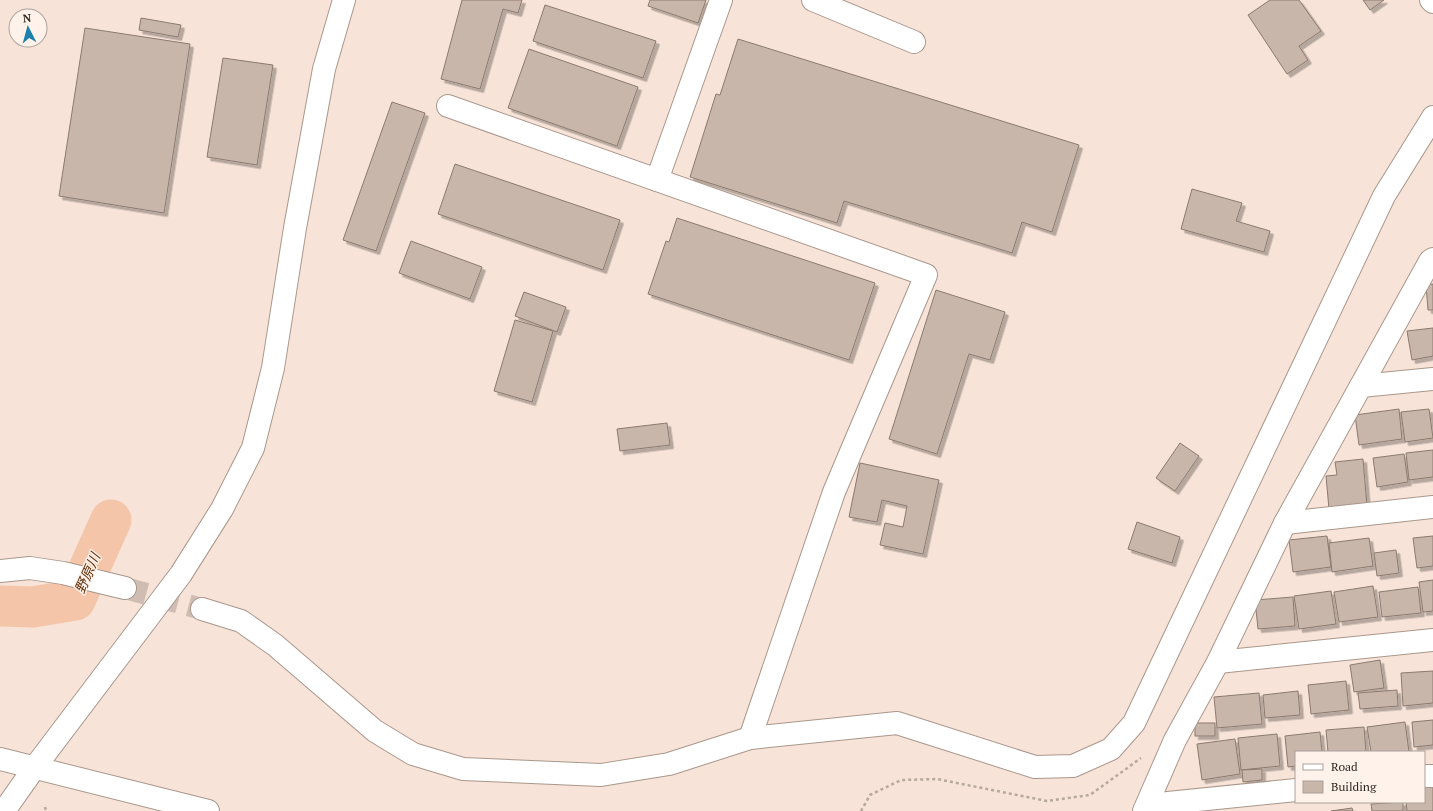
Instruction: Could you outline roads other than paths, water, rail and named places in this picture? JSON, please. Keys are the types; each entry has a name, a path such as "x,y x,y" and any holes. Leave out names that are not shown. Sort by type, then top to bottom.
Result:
{"street":[{"path":"4,811 35,767 181,574 222,510 253,448 272,368 295,228 324,68 344,0"},
{"path":"657,180 721,0"},
{"path":"813,0 914,42"},
{"path":"448,106 926,275 834,492 750,738"},
{"path":"202,609 241,620 275,645 375,731 413,754 463,769 601,775 669,764 750,738 896,723 1035,766 1073,766 1111,749 1134,723 1384,196 1433,117"},
{"path":"1295,790 1146,808 1175,740 1218,662 1285,523 1430,261 1433,259"},
{"path":"1361,386 1433,379"},
{"path":"1285,523 1433,507"},
{"path":"0,571 30,568 63,573 126,588"},
{"path":"1218,662 1433,640"},
{"path":"0,759 208,811"}],"waterway":[{"name":"野原川","path":"0,606 33,607 75,600 111,520"}],"tunnel":[{"path":"125,588 202,609"}]}
